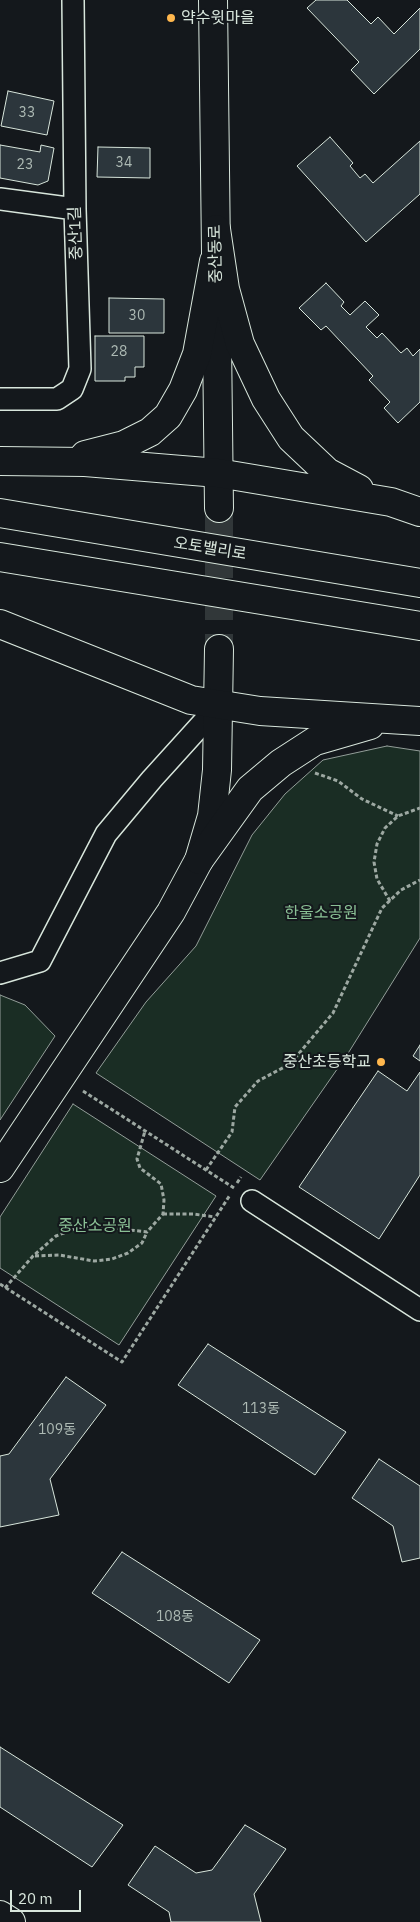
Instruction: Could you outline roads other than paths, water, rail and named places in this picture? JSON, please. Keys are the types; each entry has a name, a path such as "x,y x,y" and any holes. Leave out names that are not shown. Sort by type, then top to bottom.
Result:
{"main road":[{"name":"중산동로","path":"213,0 218,508"},
{"path":"59,461 124,445 150,432 168,416 183,390 197,354 216,239"},
{"path":"216,239 225,289 240,344 266,399 291,438 327,472 353,487 420,512"},
{"path":"0,461 59,461 218,474 391,502"},
{"name":"오토밸리로","path":"0,513 420,584"},
{"path":"0,557 420,626"},
{"path":"0,624 190,700 260,711 414,721"},
{"path":"199,860 212,816 219,705 219,649"},
{"path":"0,1168 170,912 199,860 250,789 281,763 315,741 340,732 373,724 414,721"},
{"path":"0,1915 11,1922"}],"street":[{"name":"중산1길","path":"0,399 57,399 72,389 80,369 75,209 74,0"},
{"path":"0,199 75,209"},
{"path":"0,973 40,961 106,834 152,779 219,705"},
{"path":"252,1201 420,1310"}],"tunnel":[{"path":"219,508 219,649"}],"place":[{"name":"약수윗마을","path":"171,18"},
{"name":"중산초등학교","path":"381,1062"}],"park label":[{"name":"한울소공원","path":"321,913"},
{"name":"중산소공원","path":"95,1226"}]}
